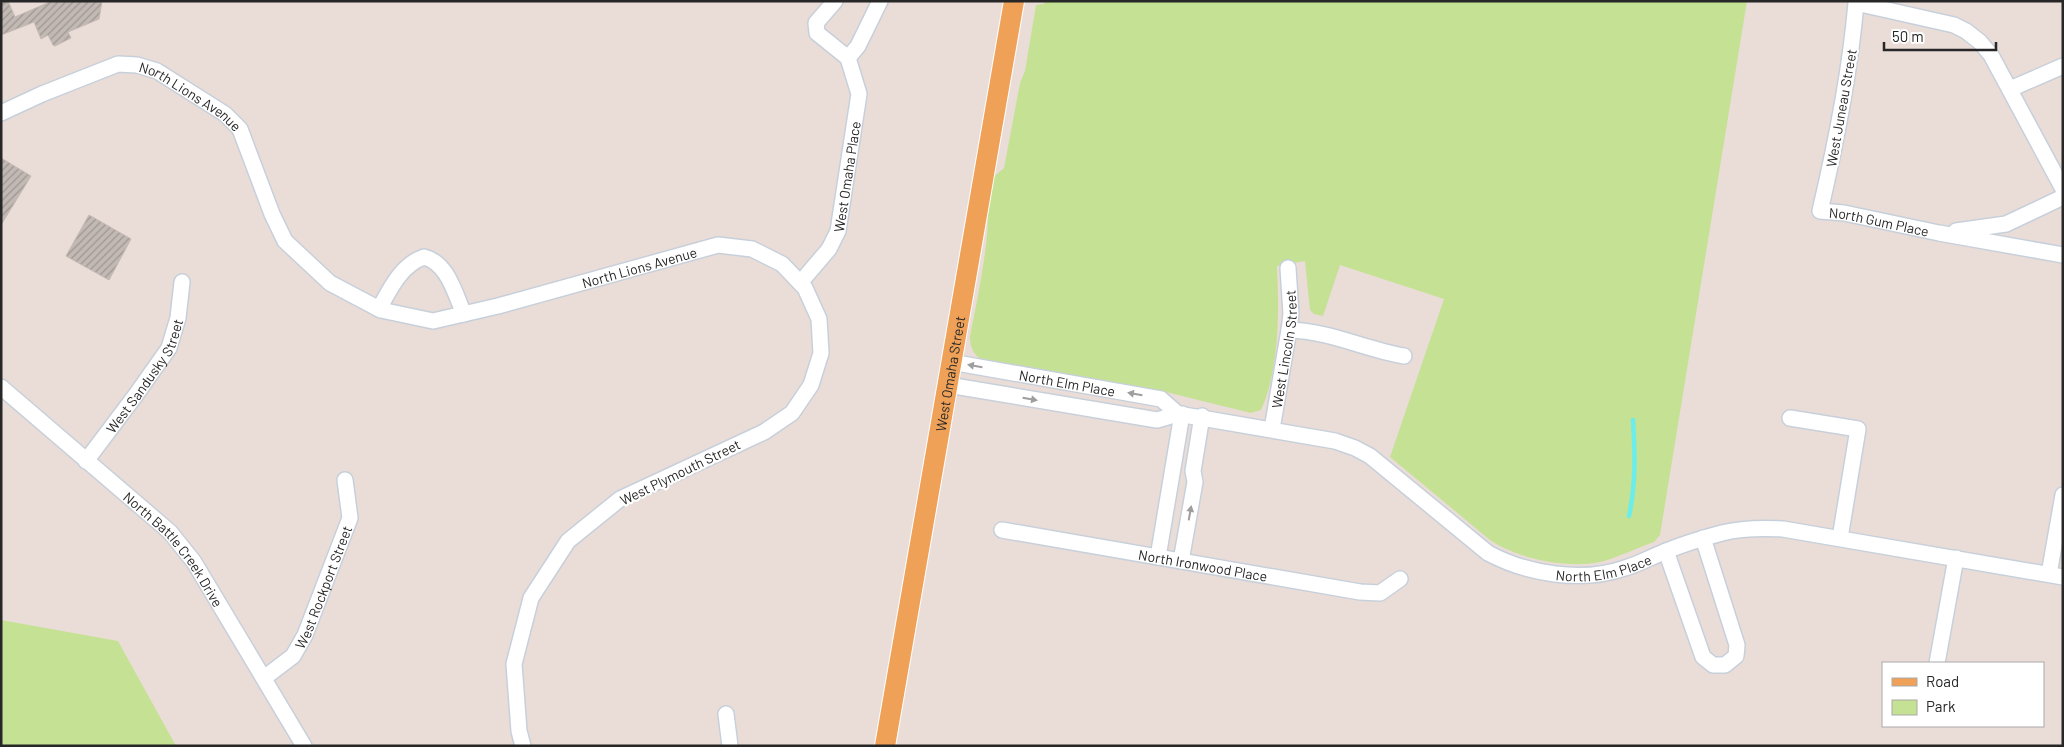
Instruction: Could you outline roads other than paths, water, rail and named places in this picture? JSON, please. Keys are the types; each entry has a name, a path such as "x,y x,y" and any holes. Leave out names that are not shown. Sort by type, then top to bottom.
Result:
{"main road":[{"name":"West Omaha Street","path":"885,746 1014,1"}],"street":[{"path":"835,1 816,24 817,33 848,58 858,46 880,1"},
{"name":"West Juneau Street","path":"1820,211 1829,174 1854,34 1856,3 1940,21 1966,30 1991,55 2010,88"},
{"name":"West Omaha Place","path":"803,286 829,249 838,231 859,94 848,58"},
{"name":"North Lions Avenue","path":"1,113 42,94 118,64 138,64 157,71 225,114 240,129 272,214 286,241 330,283 379,309 433,322 718,245 752,249 782,264 803,286"},
{"path":"2063,66 2010,88 2063,189"},
{"name":"North Gum Place","path":"1939,233 2006,224 2063,197"},
{"name":"North Gum Place","path":"1820,211 1859,216 1939,233 2063,254"},
{"path":"379,309 397,278 416,260 424,257 438,263 445,272 464,314"},
{"name":"West Lincoln Street","path":"1272,429 1289,330 1288,268"},
{"name":"West Sandusky Street","path":"86,461 169,348 178,318 182,282"},
{"name":"West Plymouth Street","path":"524,746 518,732 514,664 531,598 568,541 620,499 764,432 792,413 812,385 821,353 819,319 803,286"},
{"path":"1289,330 1307,330 1329,334 1373,349 1404,356"},
{"name":"North Elm Place","path":"951,362 1161,399 1180,414"},
{"name":"North Elm Place","path":"948,385 1157,420 1180,414 1202,416 1328,439 1355,448 1385,468 1477,544 1500,559 1514,565 1573,575 1625,569 1666,551 1704,538 1734,531 1763,528 1783,529 1840,538 2056,576"},
{"name":"North Battle Creek Drive","path":"1,387 170,532 194,562 304,746"},
{"path":"1158,557 1180,414"},
{"path":"1181,561 1196,482 1193,471 1202,416"},
{"path":"1790,418 1858,429 1840,538"},
{"name":"West Rockport Street","path":"264,678 293,656 305,635 350,518 345,480"},
{"path":"2056,576 2063,495"},
{"name":"North Ironwood Place","path":"1002,530 1360,592 1380,593 1400,579"},
{"path":"1666,551 1703,657 1713,665 1725,665 1736,656 1737,645 1704,538"},
{"path":"1937,662 1956,558"},
{"path":"726,714 730,746"}],"waterway":[{"path":"1629,516 1633,492 1633,420"}]}
